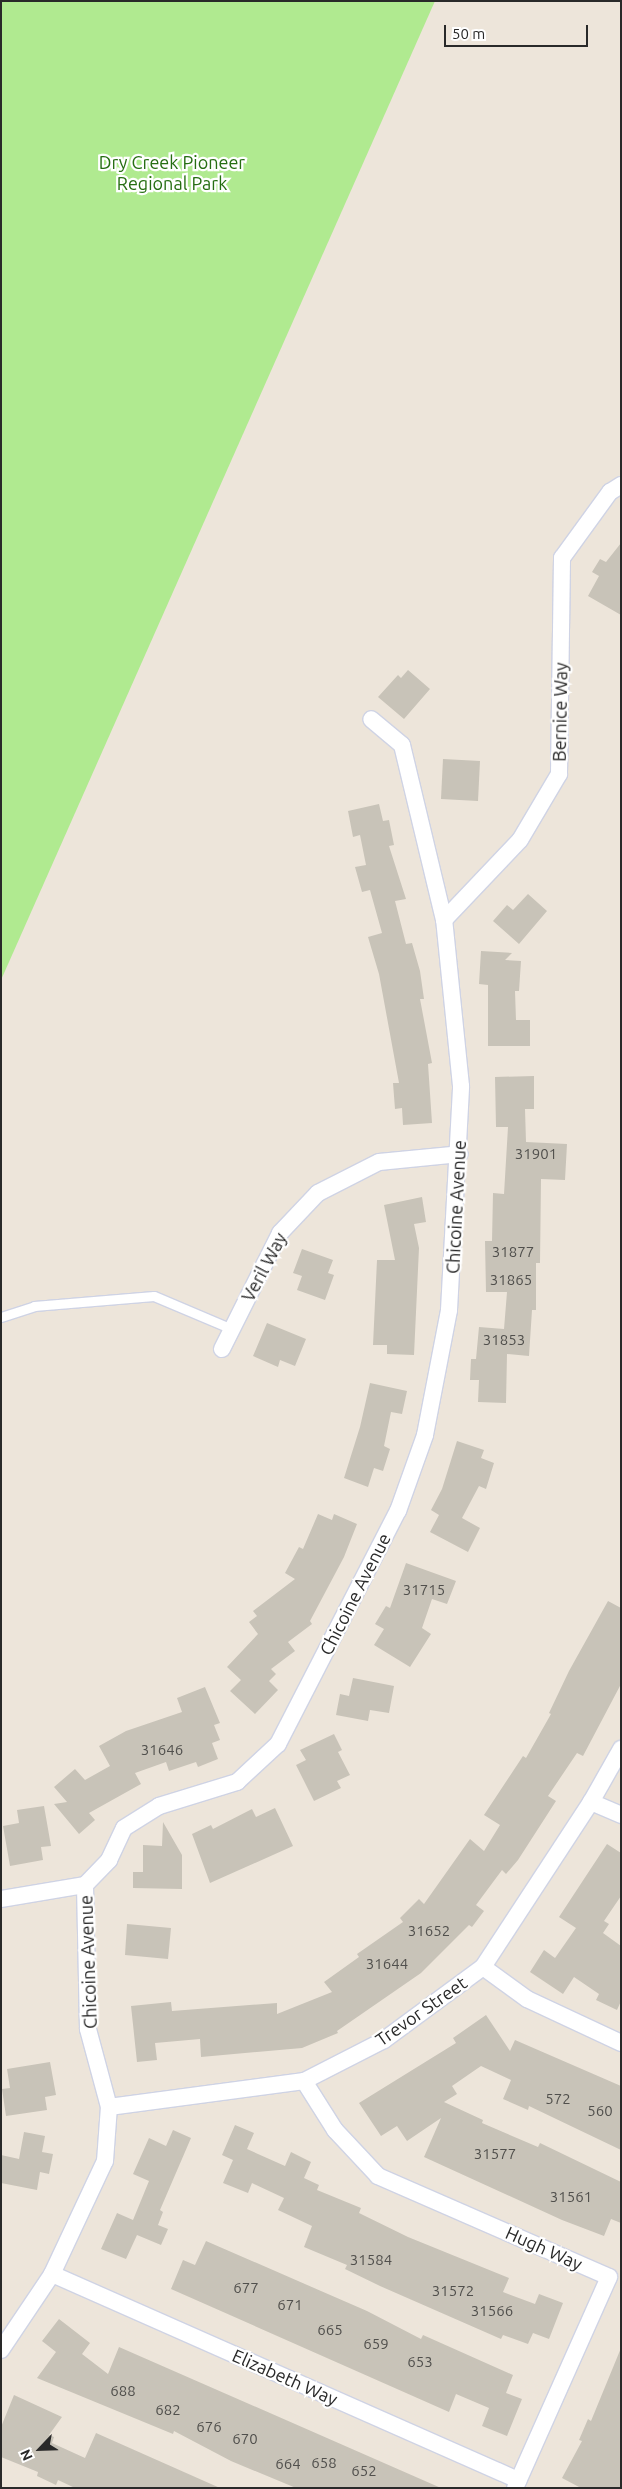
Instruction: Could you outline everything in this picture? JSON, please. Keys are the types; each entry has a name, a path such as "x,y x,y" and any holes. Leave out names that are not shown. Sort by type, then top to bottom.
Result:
{"street":[{"name":"Bernice Way","path":"444,920 520,840 559,774 562,558 610,492 621,485"},
{"name":"Chicoine Avenue","path":"1,2350 52,2274 105,2162 109,2107 88,2029 85,1885 109,1860 124,1828 159,1806 237,1782 278,1744 394,1519 425,1435 449,1310 460,1154 461,1086 444,920 402,745 371,719"},
{"name":"Veril Way","path":"222,1349 280,1233 318,1193 379,1162 460,1154"},
{"name":"Trevor Street","path":"109,2107 304,2081 384,2040 483,1967 591,1802 621,1749"},
{"path":"591,1802 621,1815"},
{"path":"1,1899 85,1885"},
{"path":"483,1967 527,1999 621,2043"},
{"name":"Hugh Way","path":"304,2081 335,2130 378,2176 609,2277 516,2484"},
{"name":"Elizabeth Way","path":"52,2274 516,2484"}],"lane":[{"path":"1,1317 34,1306 154,1296 232,1329"}],"green space":[{"name":"Dry Creek Pioneer Regional Park","path":"1,1 435,1 1,980"}],"building":[{"path":"621,543 621,615 588,596 599,576 592,572 600,559 606,562"},
{"path":"408,670 430,689 404,719 378,697 398,675 401,678"},
{"path":"443,759 480,761 478,801 441,799"},
{"path":"379,804 383,821 389,820 394,845 389,846 406,899 395,901 406,944 412,943 420,971 424,999 420,999 432,1063 428,1064 432,1123 403,1125 402,1108 395,1109 393,1083 399,1083 379,974 368,937 382,933 370,890 362,892 355,867 366,865 360,835 353,837 348,811"},
{"path":"528,894 547,911 519,944 493,921 507,905 513,910"},
{"path":"481,951 512,953 505,960 521,961 519,991 515,991 516,1020 530,1020 530,1046 488,1046 488,985 479,984"},
{"path":"534,1076 534,1109 525,1109 526,1142 567,1144 565,1180 541,1179 540,1263 536,1263 536,1310 532,1310 529,1356 507,1354 506,1403 478,1402 479,1380 470,1380 471,1359 476,1359 479,1327 504,1329 507,1292 486,1292 485,1241 492,1241 493,1193 504,1194 508,1127 496,1127 495,1077"},
{"path":"422,1197 426,1222 414,1224 419,1248 414,1355 387,1354 387,1345 373,1345 377,1260 395,1260 384,1205"},
{"path":"302,1249 333,1260 328,1273 334,1275 325,1300 297,1290 302,1276 293,1273"},
{"path":"267,1323 306,1339 295,1366 280,1360 278,1367 253,1356"},
{"path":"370,1383 407,1391 402,1414 391,1412 384,1446 390,1449 383,1471 374,1468 368,1487 344,1478 360,1427"},
{"path":"457,1441 484,1450 481,1458 494,1463 486,1489 479,1486 462,1518 480,1528 468,1552 430,1532 439,1515 431,1510 442,1489"},
{"path":"318,1514 332,1520 334,1514 357,1524 344,1557 310,1621 312,1624 288,1642 295,1651 271,1669 276,1674 269,1681 278,1690 255,1714 230,1691 241,1680 227,1667 258,1634 249,1622 257,1616 253,1611 295,1579 285,1573 299,1547 303,1549"},
{"path":"406,1563 456,1581 447,1604 432,1599 422,1628 431,1634 410,1667 374,1645 384,1629 375,1624 386,1606 390,1608"},
{"path":"608,1601 621,1608 621,1684 583,1756 577,1753 548,1796 556,1801 518,1860 506,1874 502,1870 476,1905 484,1911 472,1927 469,1925 421,1973 337,2031 338,2033 302,2048 201,2057 200,2039 155,2043 157,2060 137,2062 131,2006 171,2002 172,2011 277,2003 277,2014 332,1992 324,1982 359,1957 357,1954 403,1922 400,1918 419,1899 424,1904 470,1839 484,1851 500,1825 484,1815 523,1756 526,1758 551,1714 549,1713 569,1671"},
{"path":"353,1678 394,1686 389,1713 370,1710 368,1721 336,1715 340,1694 349,1696"},
{"path":"205,1687 220,1723 214,1725 220,1740 212,1743 218,1759 198,1767 196,1762 169,1771 166,1762 135,1773 141,1784 89,1813 95,1820 79,1834 54,1804 67,1802 54,1787 75,1769 85,1780 110,1766 99,1746 126,1731 182,1712 177,1698"},
{"path":"334,1734 342,1750 338,1752 350,1775 337,1781 341,1788 314,1801 296,1765 306,1760 300,1750"},
{"path":"44,1806 51,1846 41,1847 43,1860 10,1866 3,1826 19,1823 17,1810"},
{"path":"275,1808 293,1846 210,1883 192,1834 211,1825 213,1829 252,1809 256,1817"},
{"path":"163,1822 182,1855 182,1889 133,1888 133,1872 143,1872 143,1845 162,1846"},
{"path":"607,1844 621,1853 621,1896 604,1921 609,1924 603,1933 621,1946 621,2001 617,2010 596,2000 599,1994 574,1977 563,1994 530,1972 544,1950 555,1958 576,1928 559,1917"},
{"path":"127,1924 171,1928 168,1959 125,1955"},
{"path":"486,2015 510,2051 515,2040 621,2086 621,2150 529,2106 528,2110 503,2099 511,2080 481,2066 452,2086 457,2094 444,2102 483,2120 482,2123 538,2147 540,2143 621,2182 621,2223 611,2219 604,2236 562,2220 424,2157 441,2118 407,2141 397,2126 381,2136 359,2103 456,2043 453,2038"},
{"path":"50,2062 56,2095 45,2097 47,2110 6,2116 2,2089 10,2088 7,2069"},
{"path":"235,2125 254,2133 247,2149 285,2166 291,2152 311,2162 304,2178 319,2185 317,2190 361,2208 359,2213 408,2237 509,2278 503,2292 535,2304 539,2294 563,2303 549,2339 533,2333 528,2344 503,2335 501,2339 380,2286 345,2269 347,2265 304,2247 312,2226 278,2210 284,2198 252,2183 248,2193 223,2183 233,2160 222,2155"},
{"path":"173,2130 191,2138 160,2210 163,2212 158,2225 168,2229 161,2245 137,2235 126,2259 101,2249 117,2213 133,2220 149,2181 133,2174 149,2138 166,2146"},
{"path":"24,2132 45,2136 42,2152 53,2154 49,2174 40,2172 37,2190 1,2183 1,2155 19,2159"},
{"path":"206,2241 367,2311 421,2339 423,2335 513,2375 506,2393 522,2399 507,2436 482,2426 489,2408 456,2394 449,2412 171,2289 183,2260 195,2265"},
{"path":"59,2319 90,2343 82,2354 108,2374 119,2347 441,2488 296,2488 231,2461 174,2431 173,2434 37,2378 56,2352 42,2341"},
{"path":"621,2348 621,2488 581,2488 562,2478 582,2441 579,2440 588,2419 591,2421"},
{"path":"14,2395 62,2417 49,2435 54,2437 52,2443 85,2458 96,2433 220,2488 75,2488 58,2480 56,2485 37,2476 38,2472 1,2457 1,2427"}]}
